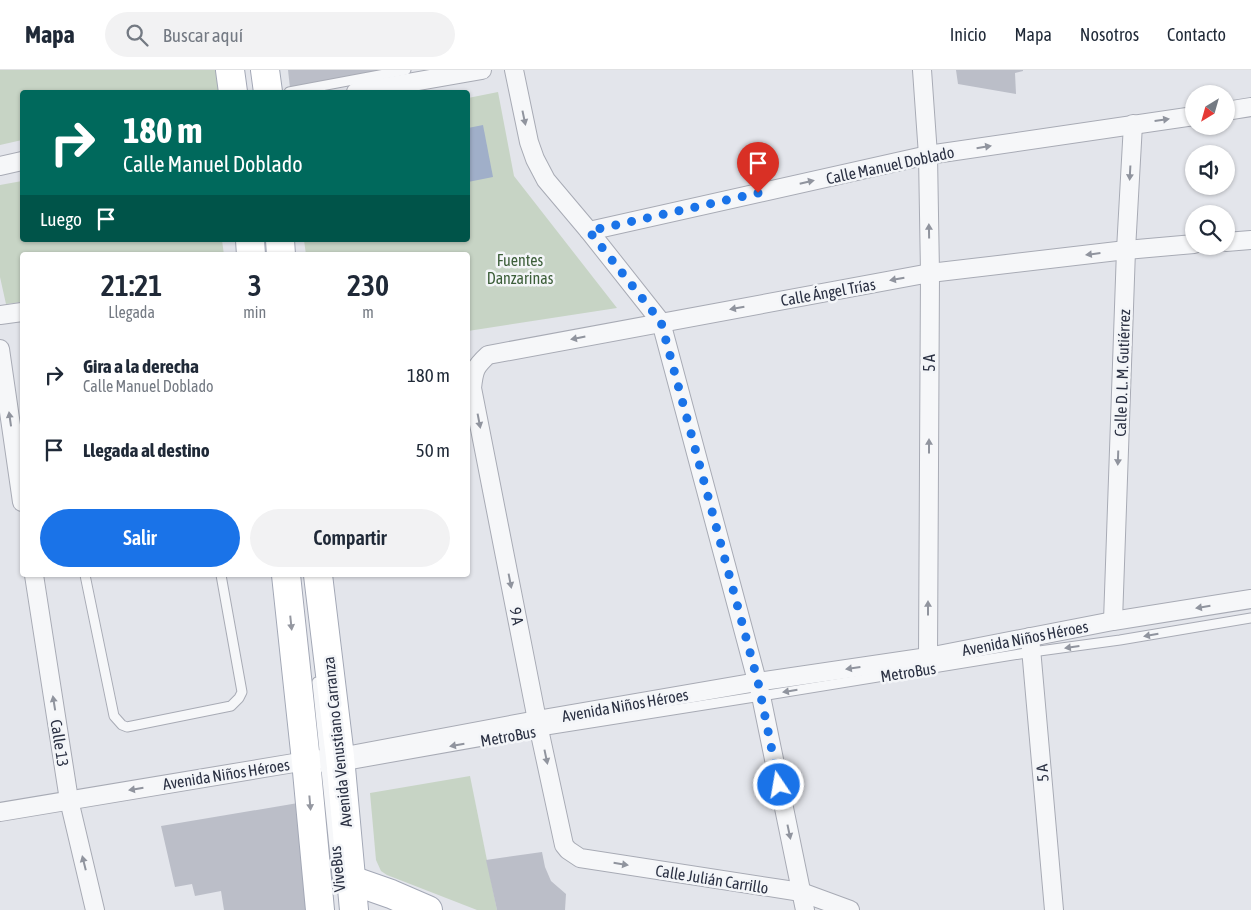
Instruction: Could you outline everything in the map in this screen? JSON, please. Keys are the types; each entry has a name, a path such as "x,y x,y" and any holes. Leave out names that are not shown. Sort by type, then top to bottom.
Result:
{"main road":[{"path":"230,70 233,90"},
{"path":"265,70 268,90"},
{"name":"Avenida Venustiano Carranza","path":"286,577 327,762 345,881 354,910"},
{"name":"Avenida Venustiano Carranza","path":"318,577 327,762 320,910"},
{"path":"345,881 391,894 428,910"}],"street":[{"path":"367,90 482,70"},
{"path":"514,70 529,142 546,180 661,322 759,689 805,910"},
{"name":"5 A","path":"922,70 928,155 930,273 928,657"},
{"path":"1235,110 1251,107"},
{"name":"Calle Manuel Doblado","path":"589,231 928,155 1185,117"},
{"name":"Calle D. L. M. Gutiérrez","path":"1112,621 1126,250 1133,124"},
{"path":"0,166 20,161"},
{"path":"1235,241 1251,240"},
{"name":"Calle Ángel Trías","path":"473,373 488,355 930,273 1185,245"},
{"path":"0,315 20,312"},
{"path":"0,349 20,478"},
{"name":"9 A","path":"473,373 472,388 539,725 564,845 573,855"},
{"name":"Calle 13","path":"34,577 69,800 95,910"},
{"name":"Avenida Niños Héroes","path":"0,812 327,762 759,689 928,657 1031,644 1112,621 1251,599"},
{"name":"5 A","path":"1031,644 1054,910"},
{"name":"Calle Julián Carrillo","path":"573,855 580,858 801,892 850,910"}],"lane":[{"path":"299,90 406,70"},
{"path":"86,577 114,716 122,725 127,727 231,706 239,698 242,692 221,577"},
{"name":"MetroBus","path":"759,689 1031,644 1120,640 1251,618"},
{"path":"316,669 327,762"}],"green space":[{"path":"0,70 219,70 223,90 20,90 20,140 0,145"},
{"name":"Fuentes Danzarinas","path":"498,92 514,176 617,308 470,331 470,252 306,252 304,242 470,242 470,98"},
{"path":"20,181 20,242 222,242 224,252 20,252 20,302 6,304 0,277 0,185"},
{"path":"470,776 497,910 477,910 387,875 381,871 376,860 370,793"}],"water":[{"path":"483,125 493,177 470,182 470,128"}],"building":[{"path":"288,70 380,70 380,71 290,88"},
{"path":"956,70 1023,71 1015,73 1016,94 958,84"},
{"path":"298,803 307,910 224,910 221,891 195,896 192,884 175,887 161,826"},
{"path":"542,852 545,867 551,881 566,894 565,910 497,910 486,860"}],"route":[{"path":"758,193 589,231 661,322 758,682 779,785"}]}
